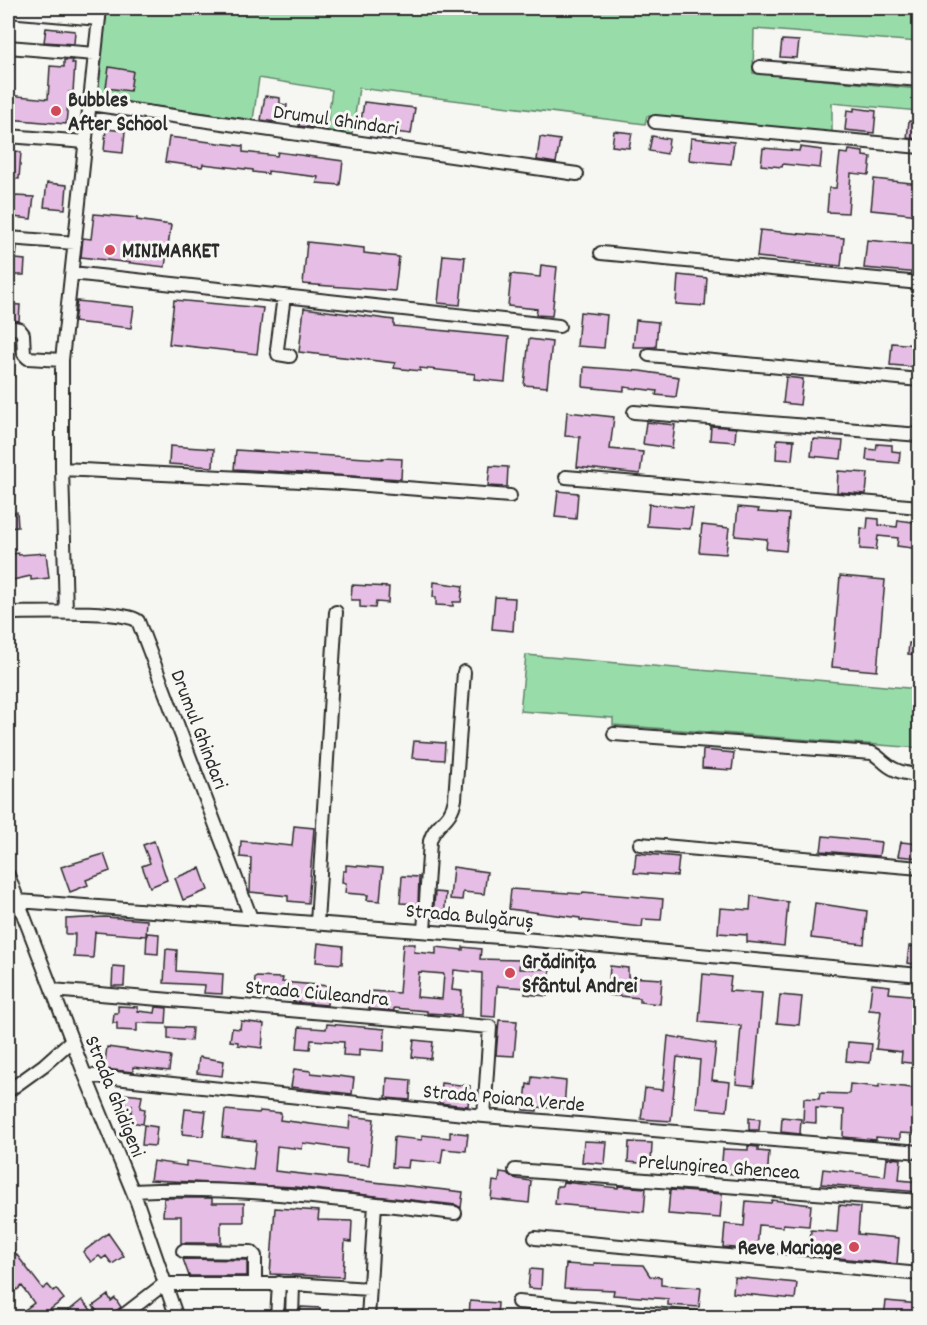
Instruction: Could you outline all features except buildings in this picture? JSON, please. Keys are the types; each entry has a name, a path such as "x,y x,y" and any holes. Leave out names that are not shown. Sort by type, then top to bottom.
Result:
{"street":[{"path":"8,11 100,13 62,360 66,612"},
{"path":"8,47 95,54"},
{"path":"760,67 920,80"},
{"name":"Drumul Ghindari","path":"90,104 577,174"},
{"path":"655,122 920,147"},
{"path":"8,136 86,142"},
{"path":"8,238 75,243"},
{"path":"601,253 920,283"},
{"path":"72,273 559,326"},
{"path":"284,296 278,354 290,356"},
{"path":"8,327 19,329 23,334 24,354 28,358 62,360"},
{"path":"649,355 920,380"},
{"path":"634,412 920,435"},
{"path":"62,469 330,482 510,496"},
{"path":"566,477 920,507"},
{"name":"Drumul Ghindari","path":"8,613 66,612 128,616 138,621 251,918"},
{"path":"317,923 336,612"},
{"path":"424,931 430,841 432,833 452,812 455,799 464,672"},
{"path":"614,734 872,753 899,772 920,775"},
{"path":"640,844 920,868"},
{"name":"Strada Ghidigeni","path":"8,875 13,902 52,990 133,1191 177,1317"},
{"name":"Strada Bulgăruș","path":"13,902 424,931 920,975"},
{"name":"Strada Ciuleandra","path":"52,990 490,1027 481,1115"},
{"path":"8,1091 44,1065 72,1040"},
{"name":"Strada Poiana Verde","path":"85,1075 481,1115 920,1152"},
{"name":"Prelungirea Ghencea","path":"515,1170 920,1201"},
{"path":"133,1191 235,1190 455,1213"},
{"path":"368,1317 375,1204"},
{"path":"536,1238 920,1274"},
{"path":"183,1251 251,1252 255,1256 255,1284"},
{"path":"120,1317 164,1284 279,1283 369,1289"},
{"path":"277,1317 279,1283"},
{"path":"292,1317 294,1284"},
{"path":"518,1302 698,1317"}],"green space":[{"path":"107,8 919,8 919,42 754,29 753,73 919,89 919,111 832,103 832,133 647,116 645,124 359,88 352,135 326,131 332,90 259,78 253,120 97,98"},
{"path":"526,655 919,689 919,748 613,725 613,718 520,711"}],"place":[{"name":"Bubbles After School","path":"56,111"},
{"name":"MINIMARKET","path":"110,250"},
{"name":"Grădinița Sfântul Andrei","path":"510,973"},
{"name":"Reve Mariage","path":"854,1247"}]}
